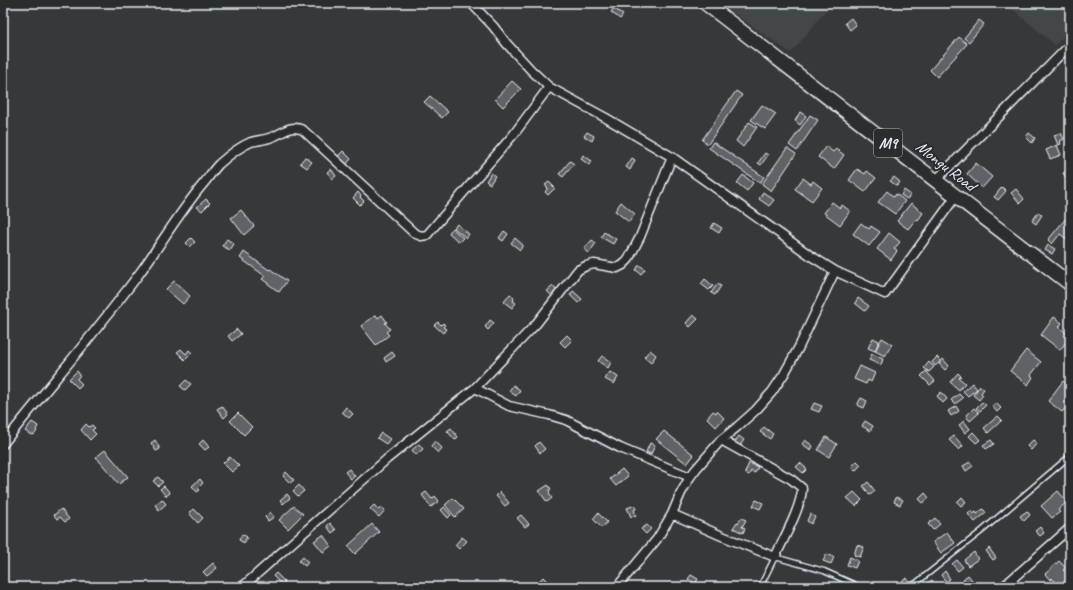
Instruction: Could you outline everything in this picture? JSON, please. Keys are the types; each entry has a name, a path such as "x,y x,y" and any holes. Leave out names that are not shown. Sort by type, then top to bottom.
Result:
{"main road":[{"name":"Mongu Road","path":"705,3 1070,284"}],"street":[{"path":"471,3 531,70 549,87 606,118 672,157 810,256 835,271 885,294 956,196"},
{"path":"936,180 1070,45"},
{"path":"3,444 138,276 190,200 218,166 241,147 253,141 272,138 291,128 297,127 303,130 414,233 421,236 427,235 514,134 549,87"},
{"path":"242,587 387,458 475,388 536,324 578,270 594,264 617,268 628,260 640,237 672,157"},
{"path":"617,587 657,539 672,514 690,477 721,440 756,410 772,392 799,347 835,271"},
{"path":"475,388 509,406 566,420 620,448 690,477"},
{"path":"672,514 722,536 775,556 794,516 801,498 802,488 790,479 721,440"},
{"path":"1003,587 1070,528"}],"lane":[{"path":"911,587 983,530 1070,456"},
{"path":"760,587 775,556 824,571 860,587"}],"shaded area":[{"path":"719,3 832,3 791,53"},
{"path":"1005,3 1070,3 1070,30 1055,45"}],"building":[{"path":"614,8 623,15 620,19 611,12"},
{"path":"851,18 856,25 850,30 845,23"},
{"path":"979,20 984,24 969,42 964,38"},
{"path":"959,37 967,44 937,77 930,70"},
{"path":"512,81 521,89 503,107 495,99"},
{"path":"736,91 742,95 708,144 702,140"},
{"path":"430,96 448,112 442,118 424,102"},
{"path":"762,105 776,114 765,129 751,120"},
{"path":"800,112 806,116 800,125 795,121"},
{"path":"810,115 818,120 797,151 789,145"},
{"path":"749,122 757,127 743,147 736,141"},
{"path":"587,132 594,136 592,141 584,136"},
{"path":"1029,133 1035,138 1032,143 1026,137"},
{"path":"1061,133 1064,139 1060,141 1061,144 1058,145 1054,135"},
{"path":"713,142 764,177 760,183 709,148"},
{"path":"1057,145 1061,155 1050,159 1046,150"},
{"path":"826,146 833,152 836,149 844,155 834,169 818,157"},
{"path":"787,148 796,154 771,191 762,184"},
{"path":"343,151 351,159 345,166 337,157"},
{"path":"765,153 768,155 761,165 758,163"},
{"path":"583,155 592,161 589,165 581,159"},
{"path":"305,157 312,162 307,168 300,163"},
{"path":"632,158 635,160 630,170 626,167"},
{"path":"570,161 574,164 563,177 559,174"},
{"path":"976,163 992,177 982,188 967,174"},
{"path":"331,169 336,176 332,179 327,172"},
{"path":"857,169 865,174 867,171 876,178 865,192 849,180"},
{"path":"1067,171 1070,175 1070,181 1068,182 1063,173"},
{"path":"491,173 495,176 490,184 486,181"},
{"path":"743,175 753,183 747,191 737,183"},
{"path":"894,177 900,182 897,186 890,181"},
{"path":"803,178 811,184 813,181 822,188 812,201 795,189"},
{"path":"549,182 555,188 548,195 545,192 548,188 545,185"},
{"path":"1002,187 1006,191 998,200 994,197"},
{"path":"1016,189 1024,199 1020,203 1011,193"},
{"path":"904,190 911,195 907,199 901,195"},
{"path":"887,191 894,197 896,194 905,201 895,214 878,202"},
{"path":"358,192 364,201 360,205 353,198"},
{"path":"763,192 774,200 769,206 759,199"},
{"path":"206,199 210,203 202,211 197,207"},
{"path":"621,202 635,214 629,222 615,211"},
{"path":"832,202 840,208 842,205 850,211 840,225 824,213"},
{"path":"911,203 923,213 908,229 897,221"},
{"path":"241,210 254,226 244,235 231,218"},
{"path":"1038,213 1042,215 1036,224 1032,221"},
{"path":"1067,217 1070,220 1070,242 1060,234 1052,244 1048,240"},
{"path":"714,223 722,228 719,233 711,228"},
{"path":"861,223 869,229 871,226 880,232 869,246 853,234"},
{"path":"457,224 469,234 466,238 454,228"},
{"path":"452,228 463,238 459,242 449,233"},
{"path":"504,231 508,234 503,241 499,238"},
{"path":"604,232 616,239 613,244 601,237"},
{"path":"889,233 900,242 894,249 897,251 891,260 877,249"},
{"path":"191,238 195,242 190,247 186,243"},
{"path":"515,238 523,245 520,250 511,243"},
{"path":"227,239 234,244 230,250 222,246"},
{"path":"592,240 596,243 589,253 584,249"},
{"path":"1048,245 1055,249 1052,254 1045,250"},
{"path":"244,252 287,281 279,292 262,279 265,276 240,258"},
{"path":"639,265 645,269 641,274 636,270"},
{"path":"705,279 713,286 709,290 701,284"},
{"path":"174,281 190,296 183,304 166,289"},
{"path":"717,284 721,286 715,295 711,293"},
{"path":"553,286 557,291 552,296 547,291"},
{"path":"573,291 582,299 578,303 570,295"},
{"path":"510,294 514,297 513,301 516,303 512,308 504,302"},
{"path":"858,298 869,306 865,311 855,303"},
{"path":"376,315 378,318 382,315 387,322 385,323 390,329 386,332 389,335 376,345 361,326"},
{"path":"693,315 698,319 690,327 686,323"},
{"path":"1054,317 1062,323 1059,327 1070,336 1060,350 1041,335"},
{"path":"490,320 494,323 488,330 485,327"},
{"path":"438,322 441,325 443,323 445,325 443,327 446,329 443,333 434,325"},
{"path":"237,329 241,334 232,341 228,336"},
{"path":"567,335 572,340 565,347 560,342"},
{"path":"873,338 879,341 875,351 868,348"},
{"path":"882,338 892,344 885,356 875,351"},
{"path":"181,349 186,354 189,350 192,353 185,360 177,352"},
{"path":"650,350 656,355 651,363 644,357"},
{"path":"1026,350 1041,362 1031,375 1033,377 1028,385 1010,371"},
{"path":"392,352 395,356 386,362 384,358"},
{"path":"872,354 883,359 881,365 869,360"},
{"path":"602,356 611,362 608,368 598,361"},
{"path":"937,357 941,361 935,366 932,362"},
{"path":"943,359 949,366 945,370 939,364"},
{"path":"929,362 934,367 929,372 924,368"},
{"path":"860,366 875,373 871,382 868,380 866,384 854,379"},
{"path":"77,371 80,375 77,379 82,384 78,388 69,379"},
{"path":"926,371 935,381 930,385 921,376"},
{"path":"610,372 618,377 614,384 605,379"},
{"path":"958,373 961,376 959,378 965,383 959,390 950,382"},
{"path":"186,380 191,384 185,390 180,386"},
{"path":"1063,381 1070,387 1070,403 1062,412 1048,401"},
{"path":"972,383 977,389 968,396 963,391"},
{"path":"513,385 520,390 516,396 509,391"},
{"path":"980,386 984,389 981,393 983,395 979,400 973,395"},
{"path":"941,392 947,399 943,403 937,396"},
{"path":"959,394 963,398 955,404 951,400"},
{"path":"861,398 867,401 864,408 857,405"},
{"path":"982,402 986,405 980,411 976,408"},
{"path":"814,403 822,406 819,412 811,409"},
{"path":"996,403 1001,408 997,412 992,406"},
{"path":"222,406 228,414 224,418 217,409"},
{"path":"956,406 959,411 951,416 948,411"},
{"path":"346,407 353,414 349,418 342,412"},
{"path":"974,408 979,413 970,421 966,416"},
{"path":"713,411 716,413 717,411 724,418 716,427 707,418"},
{"path":"238,413 252,427 244,435 230,421"},
{"path":"998,416 1002,420 988,433 984,428"},
{"path":"865,421 873,426 870,431 862,426"},
{"path":"964,421 970,429 965,433 959,425"},
{"path":"32,422 38,426 34,435 31,435 25,431"},
{"path":"86,424 89,427 92,425 95,428 92,430 96,434 90,440 81,430"},
{"path":"764,427 773,434 770,439 760,432"},
{"path":"451,428 458,437 455,440 447,431"},
{"path":"664,431 694,455 687,464 656,439"},
{"path":"973,432 980,440 976,443 969,436"},
{"path":"381,433 390,439 386,444 377,438"},
{"path":"739,436 744,440 739,447 734,443"},
{"path":"954,436 963,446 959,450 949,440"},
{"path":"826,437 837,444 829,457 818,450"},
{"path":"155,440 160,449 156,451 151,443"},
{"path":"203,440 209,447 205,450 199,444"},
{"path":"805,440 813,446 811,450 802,444"},
{"path":"991,440 994,444 986,449 983,445"},
{"path":"1033,440 1037,443 1031,450 1027,446"},
{"path":"435,441 442,448 438,453 431,446"},
{"path":"539,442 545,449 540,453 535,446"},
{"path":"650,443 655,445 651,454 646,452"},
{"path":"419,444 423,449 416,455 412,450"},
{"path":"105,450 128,477 119,484 96,457"},
{"path":"230,457 239,466 232,472 223,463"},
{"path":"857,461 861,465 855,471 851,467"},
{"path":"970,462 973,466 966,471 963,466"},
{"path":"749,463 758,467 755,473 751,471 749,475 745,473"},
{"path":"800,463 807,469 803,473 796,467"},
{"path":"349,469 355,476 351,479 345,472"},
{"path":"622,469 628,476 616,486 610,479"},
{"path":"286,472 294,480 290,483 283,476"},
{"path":"158,477 163,482 158,486 153,481"},
{"path":"200,479 203,483 198,488 200,490 197,492 192,486"},
{"path":"868,482 875,491 870,495 863,486"},
{"path":"299,485 304,491 298,496 293,491"},
{"path":"548,485 551,489 549,490 549,494 552,498 547,502 539,491"},
{"path":"164,486 170,493 166,496 160,489"},
{"path":"1058,491 1067,502 1058,510 1060,512 1052,518 1041,506"},
{"path":"426,492 432,499 435,496 439,501 431,507 422,495"},
{"path":"500,492 509,503 505,506 496,496"},
{"path":"854,492 862,500 856,506 847,498"},
{"path":"925,493 929,498 923,503 919,499"},
{"path":"287,494 290,498 283,504 280,500"},
{"path":"896,497 903,500 900,505 894,502"},
{"path":"962,497 966,502 961,506 957,502"},
{"path":"453,498 464,509 455,517 445,505"},
{"path":"162,499 166,504 159,510 155,505"},
{"path":"756,500 763,503 760,509 753,506"},
{"path":"374,505 379,510 381,507 385,510 379,517 370,509"},
{"path":"635,505 636,509 634,510 636,515 631,517 627,508"},
{"path":"294,506 303,514 288,529 279,520"},
{"path":"444,507 451,515 448,518 441,510"},
{"path":"61,509 69,519 65,522 60,517 57,519 54,515"},
{"path":"194,509 203,518 198,523 189,513"},
{"path":"983,509 986,513 975,522 968,514 971,511 973,514 976,512 977,514"},
{"path":"1027,511 1030,515 1024,521 1020,516"},
{"path":"270,512 274,517 268,521 265,517"},
{"path":"598,513 607,522 602,528 593,519"},
{"path":"810,514 815,517 811,524 807,521"},
{"path":"521,515 529,524 525,527 517,518"},
{"path":"741,518 746,520 742,527 745,528 743,533 733,528"},
{"path":"935,518 940,524 933,530 928,524"},
{"path":"330,523 336,530 332,533 327,526"},
{"path":"372,524 379,532 355,554 348,546"},
{"path":"647,525 651,529 646,534 641,529"},
{"path":"1040,527 1044,533 1040,536 1035,531"},
{"path":"947,532 955,543 941,553 933,542"},
{"path":"242,534 247,537 244,543 239,540"},
{"path":"323,535 331,546 323,552 314,541"},
{"path":"462,537 467,541 459,549 455,545"},
{"path":"857,545 864,547 860,557 854,555"},
{"path":"989,548 996,558 993,560 986,551"},
{"path":"974,552 978,559 968,566 964,560"},
{"path":"827,554 834,557 831,564 823,561"},
{"path":"303,557 308,562 305,566 299,561"},
{"path":"850,557 858,561 855,568 847,565"},
{"path":"957,560 963,567 958,571 952,564"},
{"path":"1059,561 1066,568 1063,570 1070,577 1070,580 1062,587 1059,587 1052,578 1050,580 1045,574"},
{"path":"213,563 217,568 207,576 203,572"},
{"path":"945,571 950,579 946,582 941,575"},
{"path":"276,573 285,582 282,585 273,576"},
{"path":"691,575 698,579 695,584 688,579"},
{"path":"968,575 975,584 971,587 963,579"},
{"path":"543,577 547,581 543,585 545,587 540,587 536,584"},
{"path":"907,578 909,582 901,587 899,583"},
{"path":"932,580 937,587 928,587 926,584"}]}
